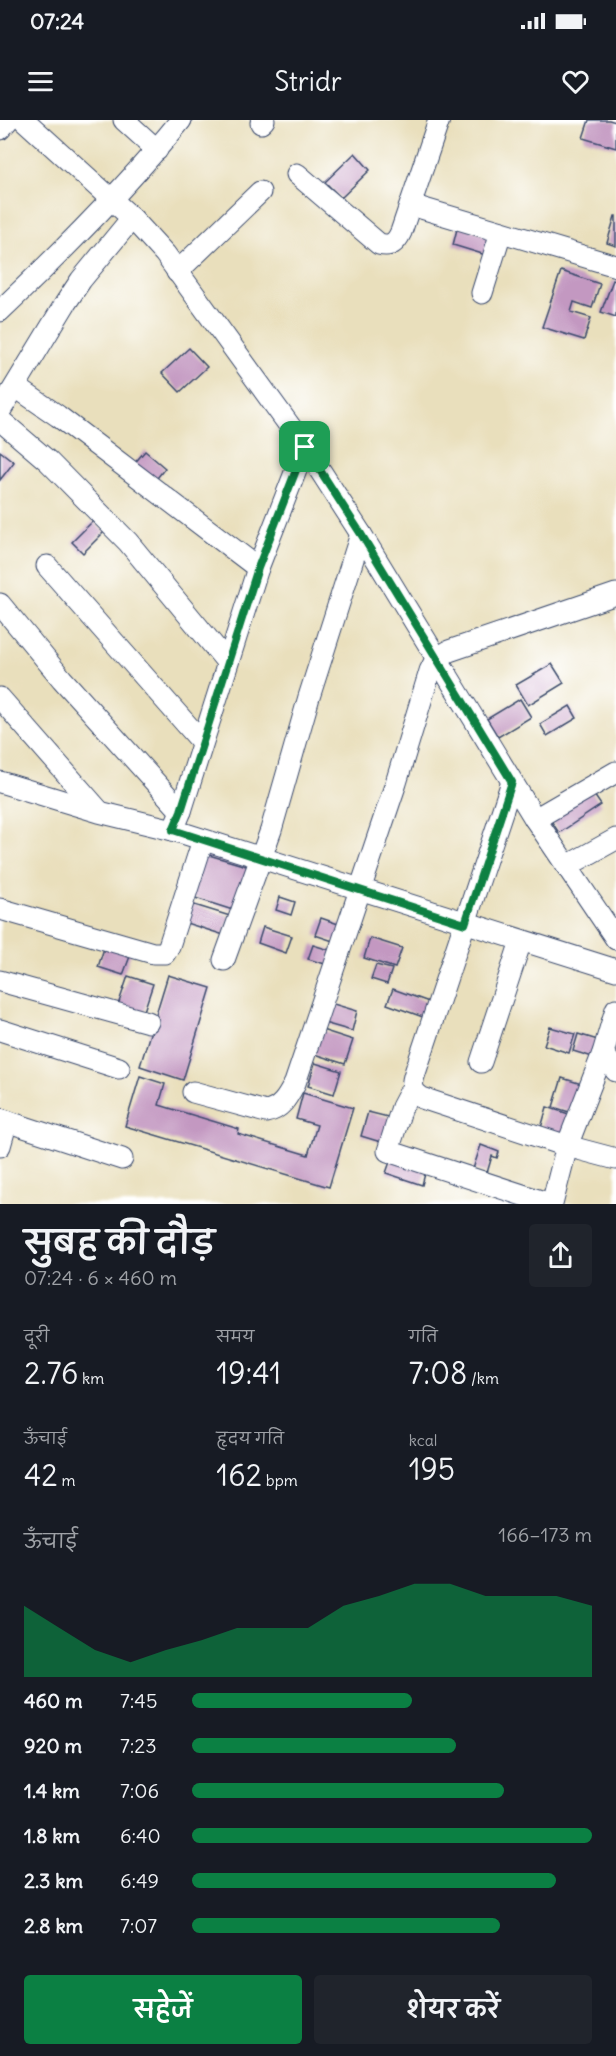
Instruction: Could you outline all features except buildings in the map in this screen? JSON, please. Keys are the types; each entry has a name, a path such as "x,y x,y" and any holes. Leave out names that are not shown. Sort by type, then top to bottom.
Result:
{"street":[{"path":"0,129 8,120"},
{"path":"24,120 132,218 165,254 305,447 361,534 512,782 616,939"},
{"path":"124,120 157,150"},
{"path":"0,311 76,237 157,150 181,120"},
{"path":"297,174 379,244 386,246 397,240 439,120"},
{"path":"177,272 260,192"},
{"path":"411,205 616,266"},
{"path":"0,411 70,296 132,218"},
{"path":"482,293 501,232"},
{"path":"16,387 58,416 258,568"},
{"path":"0,420 48,461 128,542 227,662"},
{"path":"177,820 258,568 305,447"},
{"path":"224,960 261,859 361,534"},
{"path":"47,566 202,742"},
{"path":"193,1092 266,1112 275,1110 285,1100 295,1083 436,659 463,646 616,594"},
{"path":"0,604 177,820 203,840 616,970"},
{"path":"0,698 99,812"},
{"path":"536,819 616,772"},
{"path":"512,782 415,1073 412,1088 402,1107 388,1151 551,1204 567,1146 603,1053 616,1009"},
{"path":"1,787 99,812 177,820"},
{"path":"567,866 616,839"},
{"path":"0,909 153,953 165,953 203,840"},
{"path":"481,1062 521,941"},
{"path":"0,981 148,1022"},
{"path":"0,1030 119,1068"},
{"path":"603,1053 616,1071"},
{"path":"412,1088 422,1098 567,1146 616,1159"},
{"path":"0,1146 4,1120 122,1159"}],"route":[{"path":"305,447 361,534 512,782 465,924 173,830 258,568 305,447"}]}
